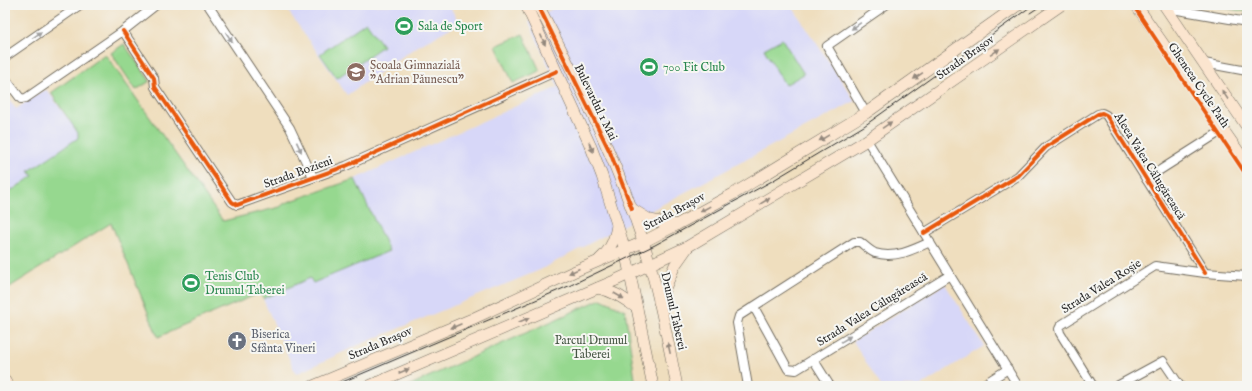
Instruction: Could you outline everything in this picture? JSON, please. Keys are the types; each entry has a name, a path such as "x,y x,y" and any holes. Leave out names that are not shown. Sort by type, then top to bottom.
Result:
{"main road":[{"name":"Bulevardul 1 Mai","path":"526,5 597,162 625,250"},
{"name":"Bulevardul 1 Mai","path":"538,5 610,152 643,242"},
{"name":"Strada Brașov","path":"368,386 631,274 687,247 867,140 1061,5"},
{"path":"1136,5 1247,164"},
{"name":"Strada Brașov","path":"313,386 472,319 643,242 676,225 733,194 866,114 1014,6"},
{"path":"1164,6 1246,125"},
{"path":"632,209 650,220 676,225"},
{"path":"598,261 608,252 613,244 617,222"},
{"name":"Drumul Taberei","path":"643,242 659,302 677,386"},
{"path":"659,302 675,265 687,247"},
{"path":"625,250 653,386"},
{"path":"598,288 609,290 637,308"}],"street":[{"path":"5,57 80,5"},
{"path":"5,78 20,99 26,98 122,31 156,5"},
{"name":"Strada Bozieni","path":"208,5 290,128 312,177"},
{"path":"866,114 827,46 886,5"},
{"path":"1164,6 1183,8 1247,22"},
{"name":"Strada Bozieni","path":"122,31 154,78 155,87 230,199 234,204 239,205 312,177 346,166 557,71"},
{"path":"1204,63 1247,71"},
{"name":"Aleea Valea Călugărească","path":"924,233 1018,176 1046,148 1098,114 1102,113 1106,115 1205,273"},
{"path":"1146,179 1224,130"},
{"path":"867,140 1018,386"},
{"path":"748,386 737,323 739,316 854,242 860,242 874,253 894,255 911,251 930,242"},
{"name":"Strada Valea Roșie","path":"1093,386 1060,333 1059,329 1061,325 1155,266 1205,273 1247,276"},
{"name":"Strada Valea Călugărească","path":"830,386 813,359 950,275"},
{"path":"754,307 788,369 796,370 813,359"},
{"path":"1117,386 1163,361 1180,386"},
{"path":"981,386 1008,369"}],"shaded area":[{"name":"Școala Gimnazială \"Adrian Păunescu\"","path":"284,5 449,5 459,23 413,49 347,95"},
{"path":"559,5 791,5 855,101 540,270 354,347 296,374 263,299 310,278 313,283 389,251 355,179 558,87 529,22"},
{"path":"47,90 78,133 78,139 30,172 33,176 5,195 5,94 16,109 42,91"},
{"path":"945,284 984,346 920,386 881,386 853,341"}],"green space":[{"path":"1207,5 1247,5 1247,12"},
{"path":"366,22 383,46 337,78 320,54"},
{"path":"523,34 540,71 513,83 496,46"},
{"path":"782,39 804,74 785,85 764,49"},
{"path":"124,44 150,81 136,90 111,53"},
{"path":"105,54 223,221 280,207 285,203 355,179 389,251 313,283 310,278 263,299 260,293 158,337 111,223 5,290 5,195 33,176 29,171 78,138 78,133 51,93"},
{"name":"Parcul Drumul Taberei","path":"601,299 625,310 636,386 408,386"}],"tram line":[{"path":"333,386 571,285 655,245 772,181 864,126 1033,5"},
{"path":"1030,13 1042,5"}],"cycle path":[{"path":"538,5 610,152 632,209"},
{"name":"Ghencea Cycle Path","path":"1133,5 1247,176"},
{"path":"123,31 154,78 155,87 232,202 237,205 346,166 557,71"},
{"path":"924,233 1018,176 1046,147 1098,114 1102,113 1106,115 1205,273"}],"place":[{"name":"Sala de Sport","path":"404,26"},
{"name":"700 Fit Club","path":"649,67"},
{"name":"Școala Gimnazială \"Adrian Păunescu\"","path":"356,72"},
{"name":"Tenis Club Drumul Taberei","path":"191,283"},
{"name":"Biserica Sfânta Vineri","path":"237,341"}]}
